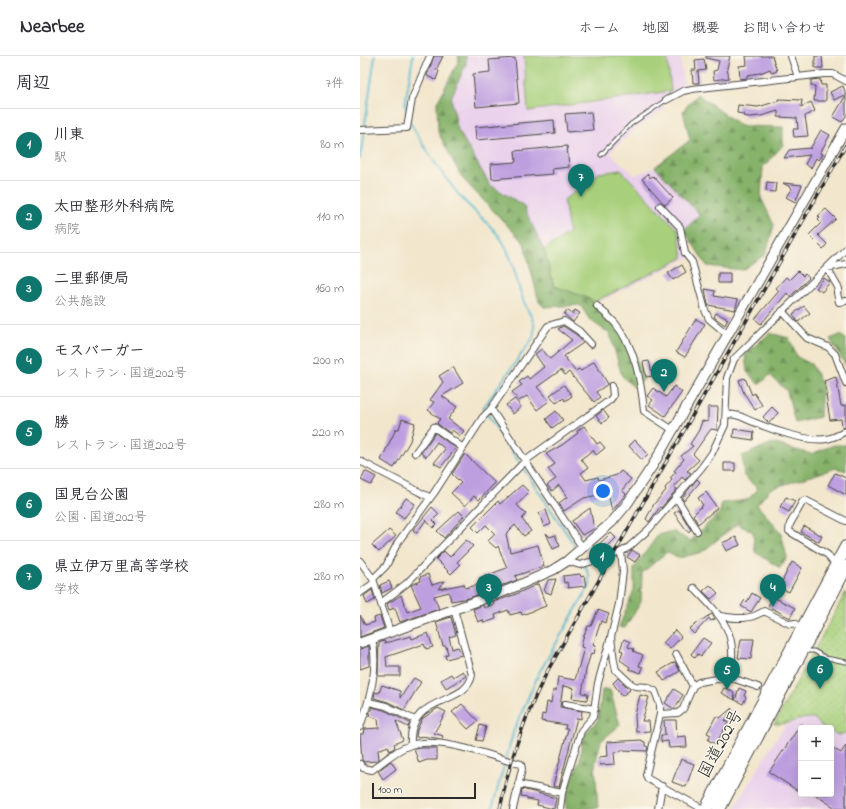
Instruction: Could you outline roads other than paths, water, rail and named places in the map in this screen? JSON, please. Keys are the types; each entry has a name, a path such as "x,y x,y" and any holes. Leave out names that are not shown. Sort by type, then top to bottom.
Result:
{"highway":[{"name":"国道202号","path":"719,809 800,653 843,565 846,548"},
{"name":"国道202号","path":"705,809 802,630 843,565"}],"street":[{"path":"360,130 407,128 415,92 430,56"},
{"path":"791,56 798,77"},
{"path":"666,100 683,91 692,89 798,77 833,74 846,81"},
{"path":"360,642 535,579 567,561 612,522 627,504 653,465 846,128"},
{"path":"660,206 680,227 685,253 692,262 704,310 709,319 727,334"},
{"path":"567,561 580,565 621,552 649,529 712,453 725,425 727,378 734,359 846,249"},
{"path":"827,268 846,264"},
{"path":"827,268 839,289 837,293 839,302 846,301"},
{"path":"597,306 615,323 628,343 641,382 644,410 673,430"},
{"path":"782,311 807,338 828,347 835,354 846,383"},
{"path":"360,593 374,581 386,566 398,542 483,417 491,409 548,326 564,321 580,330 591,344"},
{"path":"380,604 406,584 525,461 610,400 613,396 612,386"},
{"path":"491,409 582,547"},
{"path":"726,414 741,415 753,422 798,436 824,440 846,431"},
{"path":"415,453 434,427 463,448"},
{"path":"360,461 429,497"},
{"path":"676,497 697,531"},
{"path":"843,565 789,531 790,524 802,501 805,500 846,521"},
{"path":"560,809 562,793 581,731 593,717 595,709 598,683 619,604 623,572 621,552"},
{"path":"360,561 374,581 390,632"},
{"path":"694,588 721,616 730,634 733,649 729,676"},
{"path":"411,745 410,735 415,720 421,712 466,688 472,679 454,609"},
{"path":"721,616 732,618 754,617 764,611 790,624 795,623 802,630"},
{"path":"611,637 616,670 631,684 647,687 655,691 660,705 660,714 652,752 646,770 648,779 705,809"},
{"path":"360,727 369,702 374,664 372,638"},
{"path":"676,654 693,686"},
{"path":"660,714 678,714 684,709 693,686 699,682 729,676 758,687"},
{"path":"369,702 386,706 415,720"},
{"path":"565,704 595,709"},
{"path":"360,764 363,768 372,770 397,751 411,745 424,742 462,748 508,760 521,764 522,769 513,809"},
{"path":"518,784 562,793"},
{"path":"658,809 662,786"}],"lane":[{"path":"601,155 631,124 666,100"},
{"path":"800,653 814,651 826,658 846,662"}],"waterway":[{"path":"360,158 375,56"},
{"path":"407,114 405,104 413,56"},
{"path":"410,122 446,178 464,201 488,223 498,235 510,256 521,294 533,322 533,338 483,408 575,546"},
{"path":"492,809 514,730 539,673 590,585 589,575 582,559"}],"railway":[{"path":"500,809 513,755 525,721 548,670 846,145"}],"place":[{"name":"県立伊万里高等学校","path":"581,197"},
{"name":"太田整形外科病院","path":"664,392"},
{"name":"川東","path":"602,576"},
{"name":"二里郵便局","path":"489,607"},
{"name":"モスバーガー","path":"773,607"},
{"name":"国見台公園","path":"820,689"},
{"name":"勝","path":"727,690"}]}
